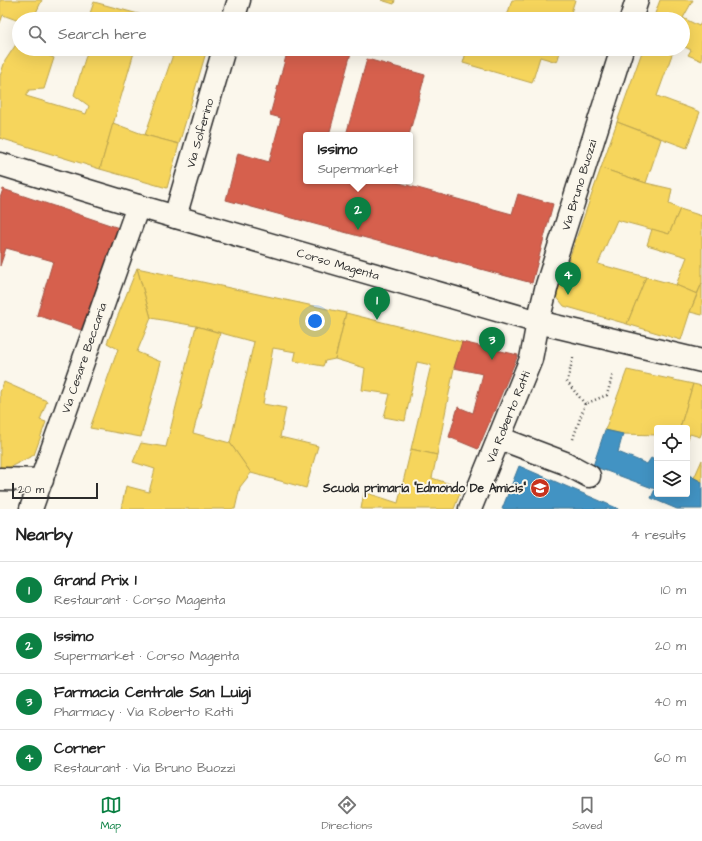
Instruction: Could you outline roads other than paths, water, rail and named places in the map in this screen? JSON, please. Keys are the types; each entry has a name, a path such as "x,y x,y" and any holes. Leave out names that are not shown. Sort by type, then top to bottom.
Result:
{"street":[{"path":"235,12 239,0"},
{"path":"633,12 637,0"},
{"name":"Via Solferino","path":"175,217 222,56"},
{"name":"Via Bruno Buozzi","path":"538,322 547,285 620,56"},
{"name":"Corso Magenta","path":"0,164 175,217 538,322 702,361"},
{"name":"Via Cesare Beccaria","path":"31,509 138,206"},
{"name":"Via Roberto Ratti","path":"470,509 531,359 538,322"},
{"path":"499,438 565,463 589,476"},
{"path":"0,479 42,480"}],"place":[{"name":"Issimo","path":"358,230"},
{"name":"Corner","path":"568,295"},
{"name":"Grand Prix 1","path":"377,320"},
{"name":"Farmacia Centrale San Luigi","path":"492,360"},
{"name":"Scuola primaria \"Edmondo De Amicis\"","path":"540,488"}]}
